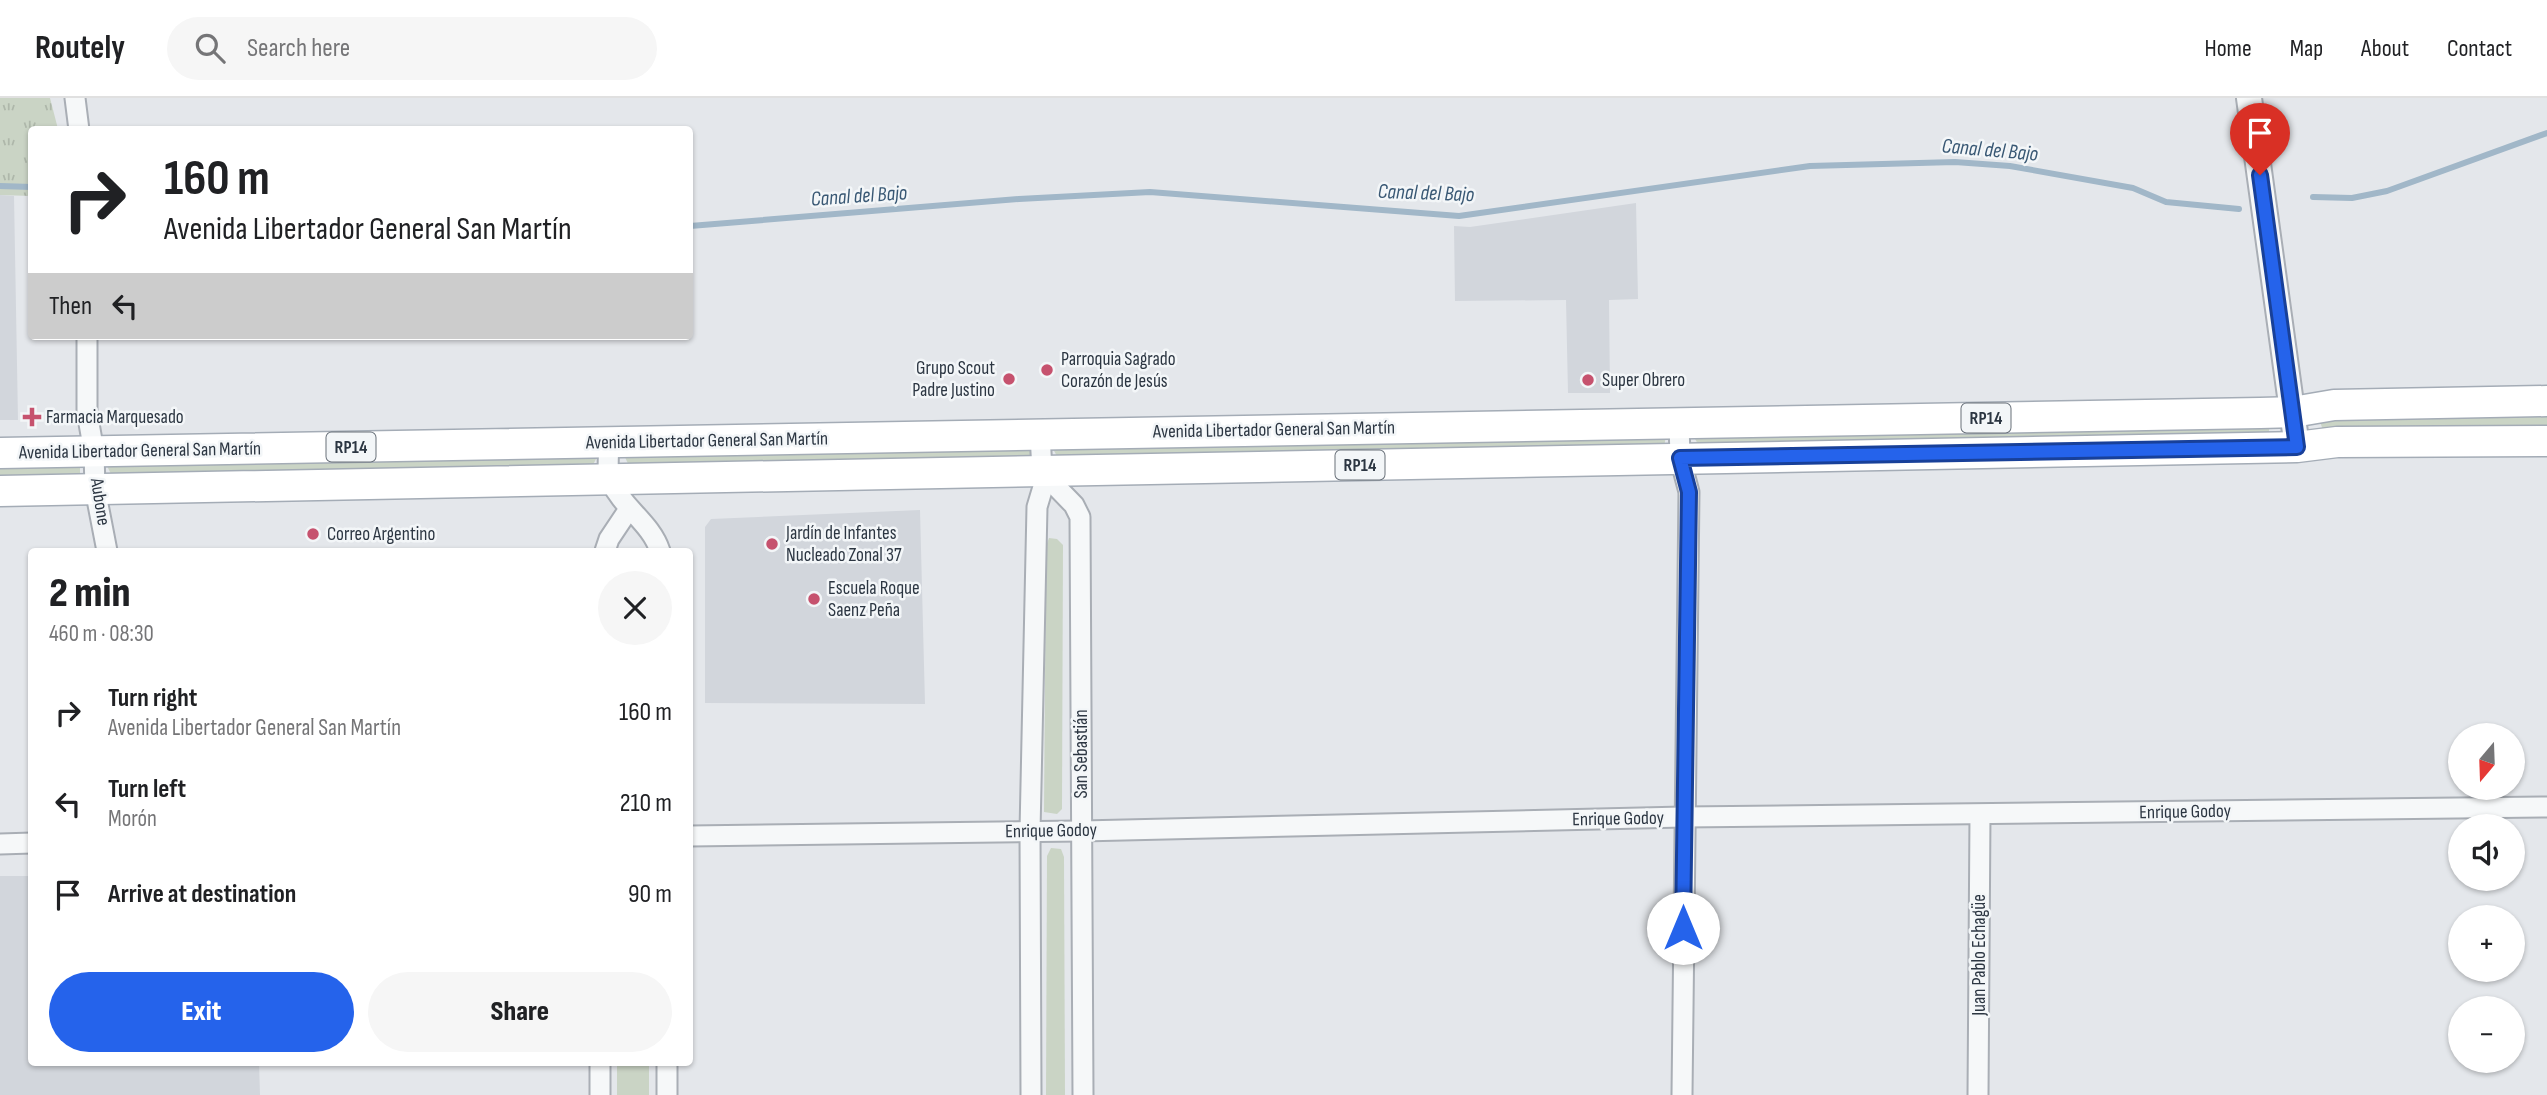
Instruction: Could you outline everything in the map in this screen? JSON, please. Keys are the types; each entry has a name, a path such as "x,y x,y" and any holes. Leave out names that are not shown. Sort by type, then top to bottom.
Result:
{"main road":[{"name":"Avenida Libertador General San Martín","path":"0,453 2293,412 2334,405 2547,401"},
{"name":"Avenida Libertador General San Martín","path":"0,491 2297,447 2337,442 2547,441"}],"street":[{"path":"75,98 78,126"},
{"path":"2249,98 2297,447"},
{"name":"Aubone","path":"86,340 87,412 94,452 95,489 106,548"},
{"path":"1679,424 1680,458 1689,492 1683,817 1682,1095"},
{"path":"1031,1095 1030,831 1037,507 1043,487 1040,435"},
{"path":"609,442 610,480 629,509 640,518 658,548"},
{"name":"San Sebastián","path":"1041,471 1074,506 1080,517 1083,1095"},
{"path":"605,548 629,509"},
{"name":"Enrique Godoy","path":"693,836 1082,831 1683,817 2547,807"},
{"name":"Juan Pablo Echagüe","path":"1978,1095 1980,815"},
{"path":"0,844 28,843"},
{"path":"600,1066 600,1095"},
{"path":"667,1066 667,1095"}],"shaded area":[{"path":"0,195 14,196 18,420 0,420"},
{"path":"1636,203 1638,299 1609,300 1610,393 1568,393 1566,300 1455,301 1454,226 1470,227"},
{"name":"Escuela Roque Saenz Peña","path":"920,510 925,704 705,703 705,527 711,519"},
{"path":"0,876 28,876 28,1066 259,1066 260,1095 0,1095"}],"green space":[{"path":"0,98 50,98 57,126 28,126 28,196 0,195"},
{"path":"2547,414 2547,428 2323,430 2320,422 2323,418"},
{"path":"2270,425 2268,436 1699,446 1694,437"},
{"path":"1666,436 1664,447 1058,458 1053,449"},
{"path":"1030,447 1028,459 629,466 625,457 625,455"},
{"path":"594,455 596,459 592,467 112,476 107,466 109,462"},
{"path":"0,463 80,465 80,475 0,477"},
{"path":"1049,538 1057,539 1063,545 1062,809 1057,814 1044,812 1046,546"},
{"path":"1051,848 1061,849 1064,857 1065,1095 1046,1095 1047,856"},
{"path":"617,1066 649,1066 649,1095 617,1095"}],"waterway":[{"name":"Canal del Bajo","path":"2313,197 2352,198 2387,191 2547,133"},
{"name":"Canal del Bajo","path":"693,226 1019,199 1150,192 1459,216 1810,166 1955,162 2010,166 2133,188 2166,202 2239,209"},
{"name":"Canal del Bajo","path":"0,186 28,187"}],"place":[{"name":"Parroquia Sagrado Corazón de Jesús","path":"1047,370"},
{"name":"Grupo Scout Padre Justino","path":"1009,379"},
{"name":"Super Obrero","path":"1588,380"},
{"name":"Farmacia Marquesado","path":"32,417"},
{"name":"Correo Argentino","path":"313,534"},
{"name":"Jardín de Infantes Nucleado Zonal 37","path":"772,544"},
{"name":"Escuela Roque Saenz Peña","path":"814,599"}],"route":[{"path":"1683,928 1689,492 1680,458 2297,447 2260,175"}]}
